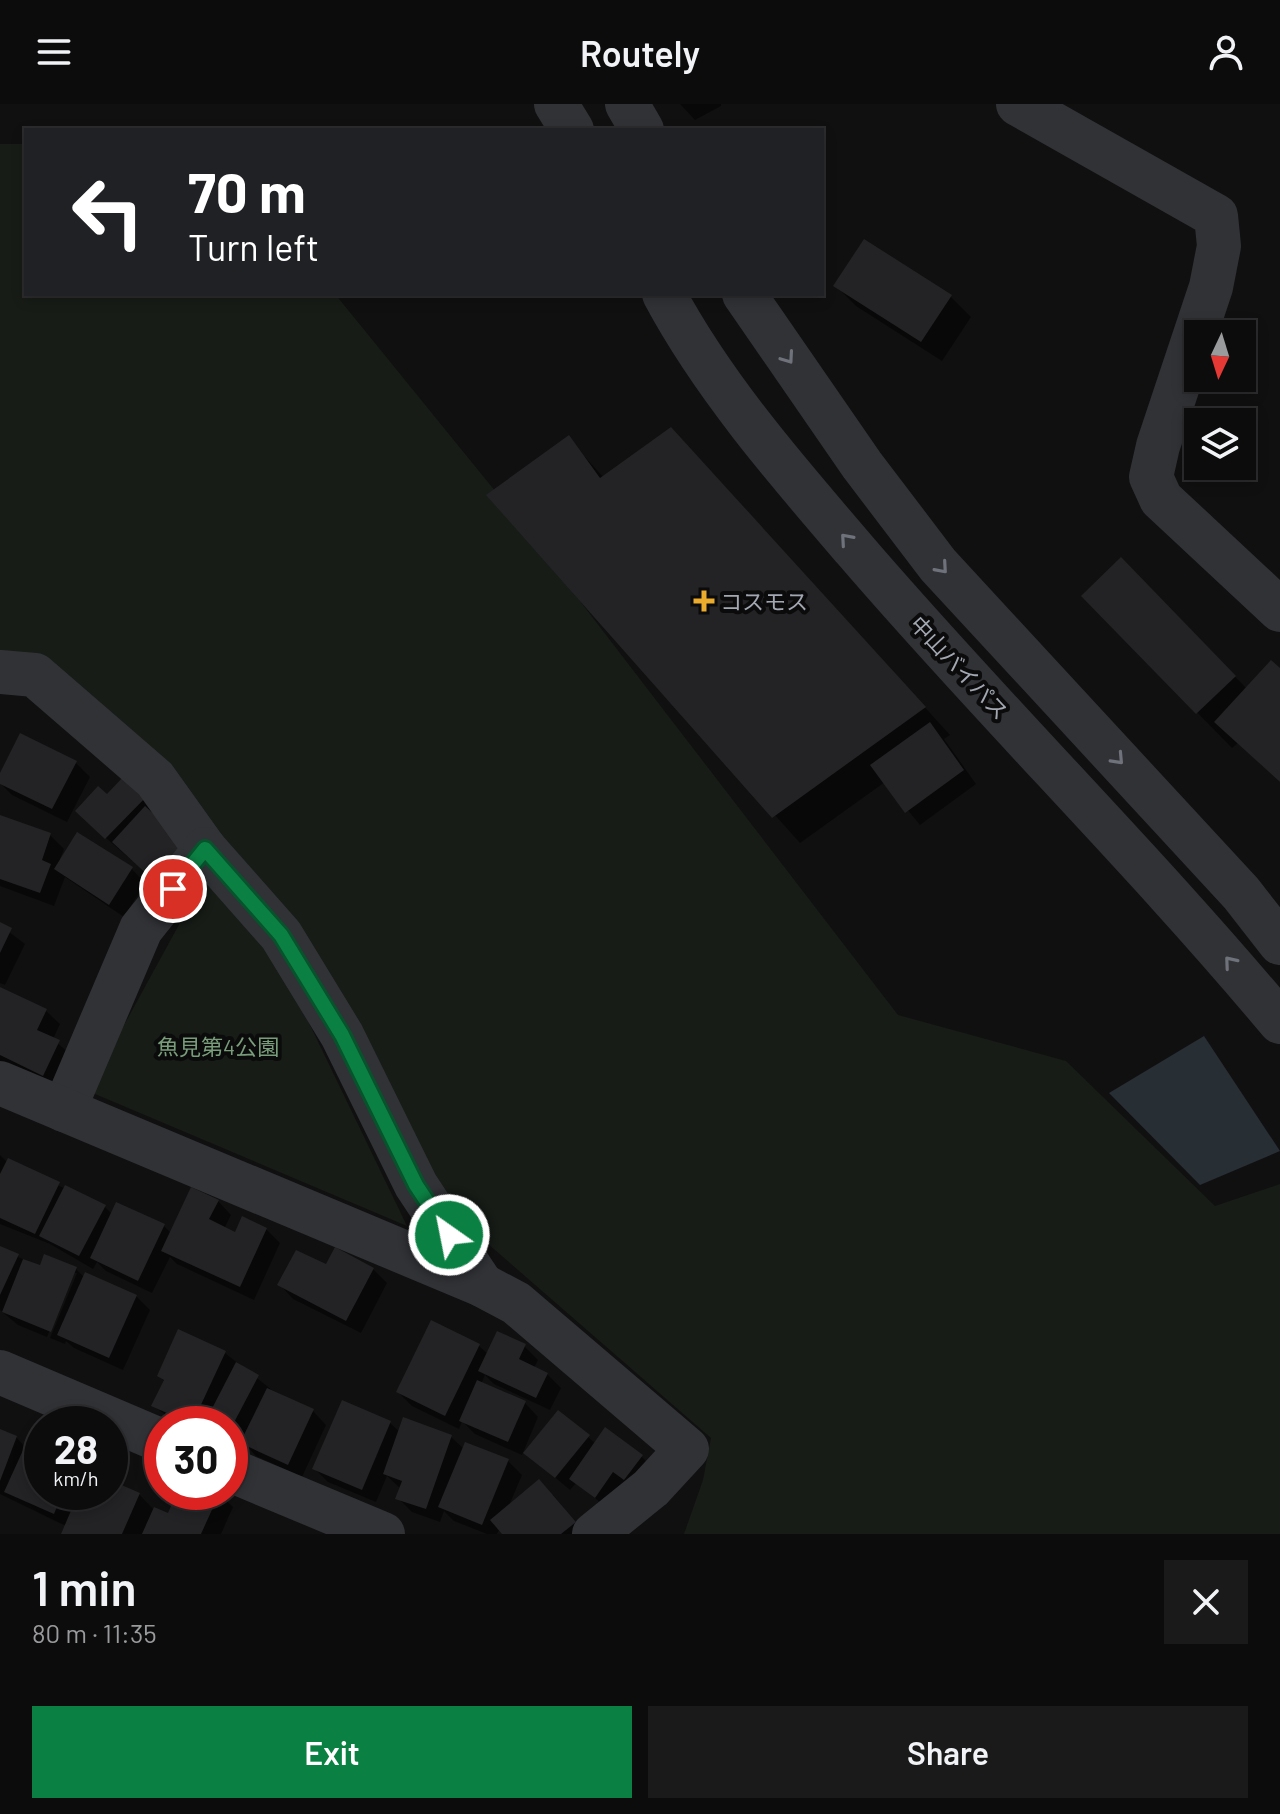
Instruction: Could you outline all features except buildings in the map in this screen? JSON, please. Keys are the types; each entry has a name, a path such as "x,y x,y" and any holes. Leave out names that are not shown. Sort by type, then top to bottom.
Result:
{"street":[{"path":"556,104 571,128"},
{"path":"627,104 641,128"},
{"path":"1018,104 1216,216 1219,246 1211,287 1158,446 1151,477 1161,499 1280,610"},
{"name":"中山バイパス","path":"665,296 777,460 897,598 1196,922 1280,1022"},
{"path":"745,296 862,465 938,565 1241,893 1280,943"},
{"path":"0,672 35,675 155,779 205,849 281,935 342,1035 416,1185 482,1285"},
{"path":"64,1110 141,929 205,849"},
{"path":"0,1083 482,1285 516,1303 687,1449 651,1488 594,1534"},
{"path":"0,1372 144,1433"},
{"path":"248,1478 383,1534"}],"green space":[{"path":"0,144 24,144 24,296 337,296 500,497 898,1015 1066,1061 1215,1206 1280,1184 1280,1534 684,1534 703,1480 711,1438 441,1203 307,938 0,662"},
{"name":"魚見第4公園","path":"210,868 294,992 407,1226 88,1091"}],"shaded area":[{"path":"1204,1036 1280,1151 1200,1185 1109,1093"}],"place":[{"name":"コスモス","path":"704,601"}],"route":[{"path":"173,889 205,849 281,935 342,1035 416,1185 449,1235"}]}
